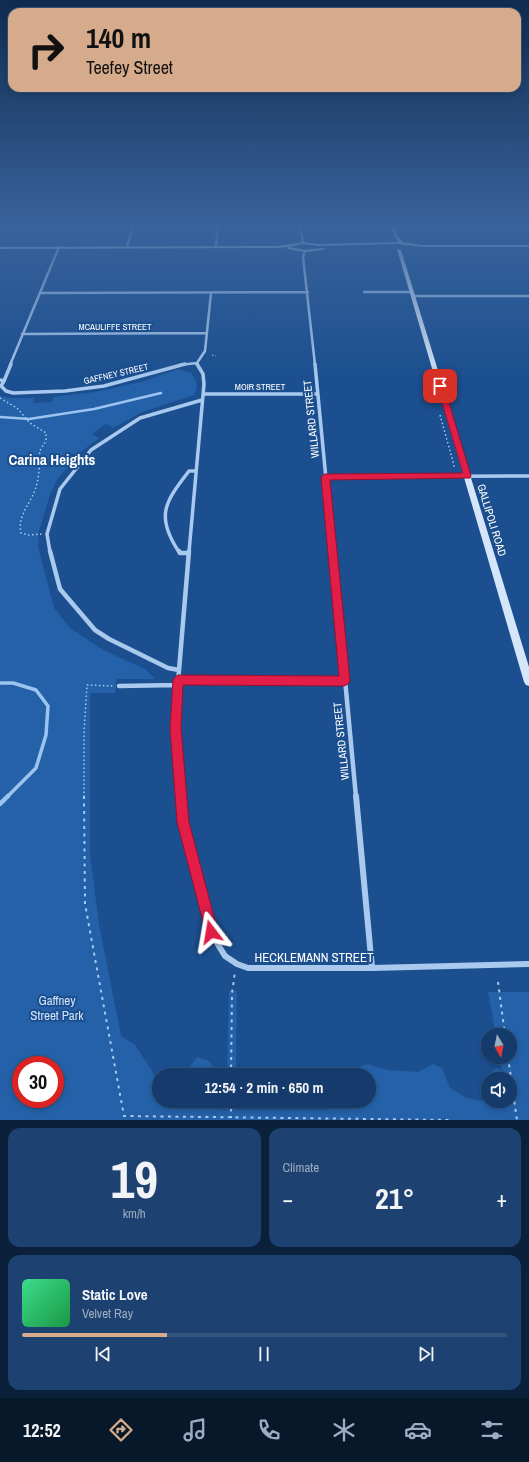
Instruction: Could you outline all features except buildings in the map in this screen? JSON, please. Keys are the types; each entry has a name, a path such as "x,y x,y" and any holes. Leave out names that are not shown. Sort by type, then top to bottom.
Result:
{"street":[{"path":"2,380 47,275"},
{"name":"WILLARD STREET","path":"306,275 372,968"},
{"name":"GALLIPOLI ROAD","path":"409,275 529,682"},
{"path":"40,293 308,292"},
{"path":"364,292 529,296"},
{"path":"197,363 205,351 211,293"},
{"name":"MCAULIFFE STREET","path":"22,334 207,333"},
{"name":"GAFFNEY STREET","path":"2,380 2,388 12,393 59,392 98,388 132,380 177,364 197,363"},
{"name":"HECKLEMANN STREET","path":"197,363 203,376 203,394 188,553 176,728 183,822 211,932 225,956 237,964 248,968 372,968 529,964"},
{"name":"MOIR STREET","path":"203,394 317,394"},
{"path":"179,670 168,668 109,639 96,630 60,589 47,534 60,489 91,450 140,418 190,402 202,400"},
{"path":"188,553 180,553 174,545 166,529 164,515 166,503 171,494 189,471 195,471"},
{"path":"325,477 529,476"},
{"path":"119,686 178,683 344,681"}],"path":[{"path":"212,355 216,356"},
{"path":"0,398 17,408 30,424 46,433 48,439 47,444 39,452 41,456 36,488 20,518 18,526 21,533 29,535 47,534"},
{"path":"119,686 87,685 84,733 85,904 124,1116 452,1120"},
{"path":"231,1068 232,992 237,964"},
{"path":"498,982 504,1028"},
{"path":"509,1064 517,1120"},
{"path":"231,1108 231,1118"}],"green space":[{"name":"Gaffney Street Park","path":"179,369 191,373 197,386 194,395 142,412 113,428 106,424 92,434 99,438 77,455 68,453 59,465 68,467 58,478 50,495 39,531 38,546 54,608 70,628 103,650 145,669 155,679 117,679 115,693 90,693 90,855 99,924 121,1036 135,1045 152,1071 152,1108 222,1108 222,1110 226,1110 226,1108 236,1108 236,1110 328,1110 329,1108 376,1108 376,1068 356,1068 367,1064 388,1070 418,1072 433,1064 442,1068 450,1088 467,1098 481,1101 481,1108 517,1108 517,1072 492,1072 496,1068 502,1071 500,1064 517,1064 517,1028 495,1028 488,992 529,992 529,1120 0,1120 0,396 10,398 34,398 33,403 52,402 53,397 95,392 141,382"},
{"path":"229,991 237,991 236,1068 227,1068"},
{"path":"197,1057 209,1061 214,1068 189,1068"}],"waterway":[{"path":"0,417 29,419 94,409 161,393"},
{"path":"0,683 13,683 36,690 48,706 46,735 36,768 0,804"}],"district":[{"name":"Carina Heights","path":"52,460"}],"route":[{"path":"211,932 183,822 176,728 178,680 344,681 325,477 467,476 440,386"}]}
